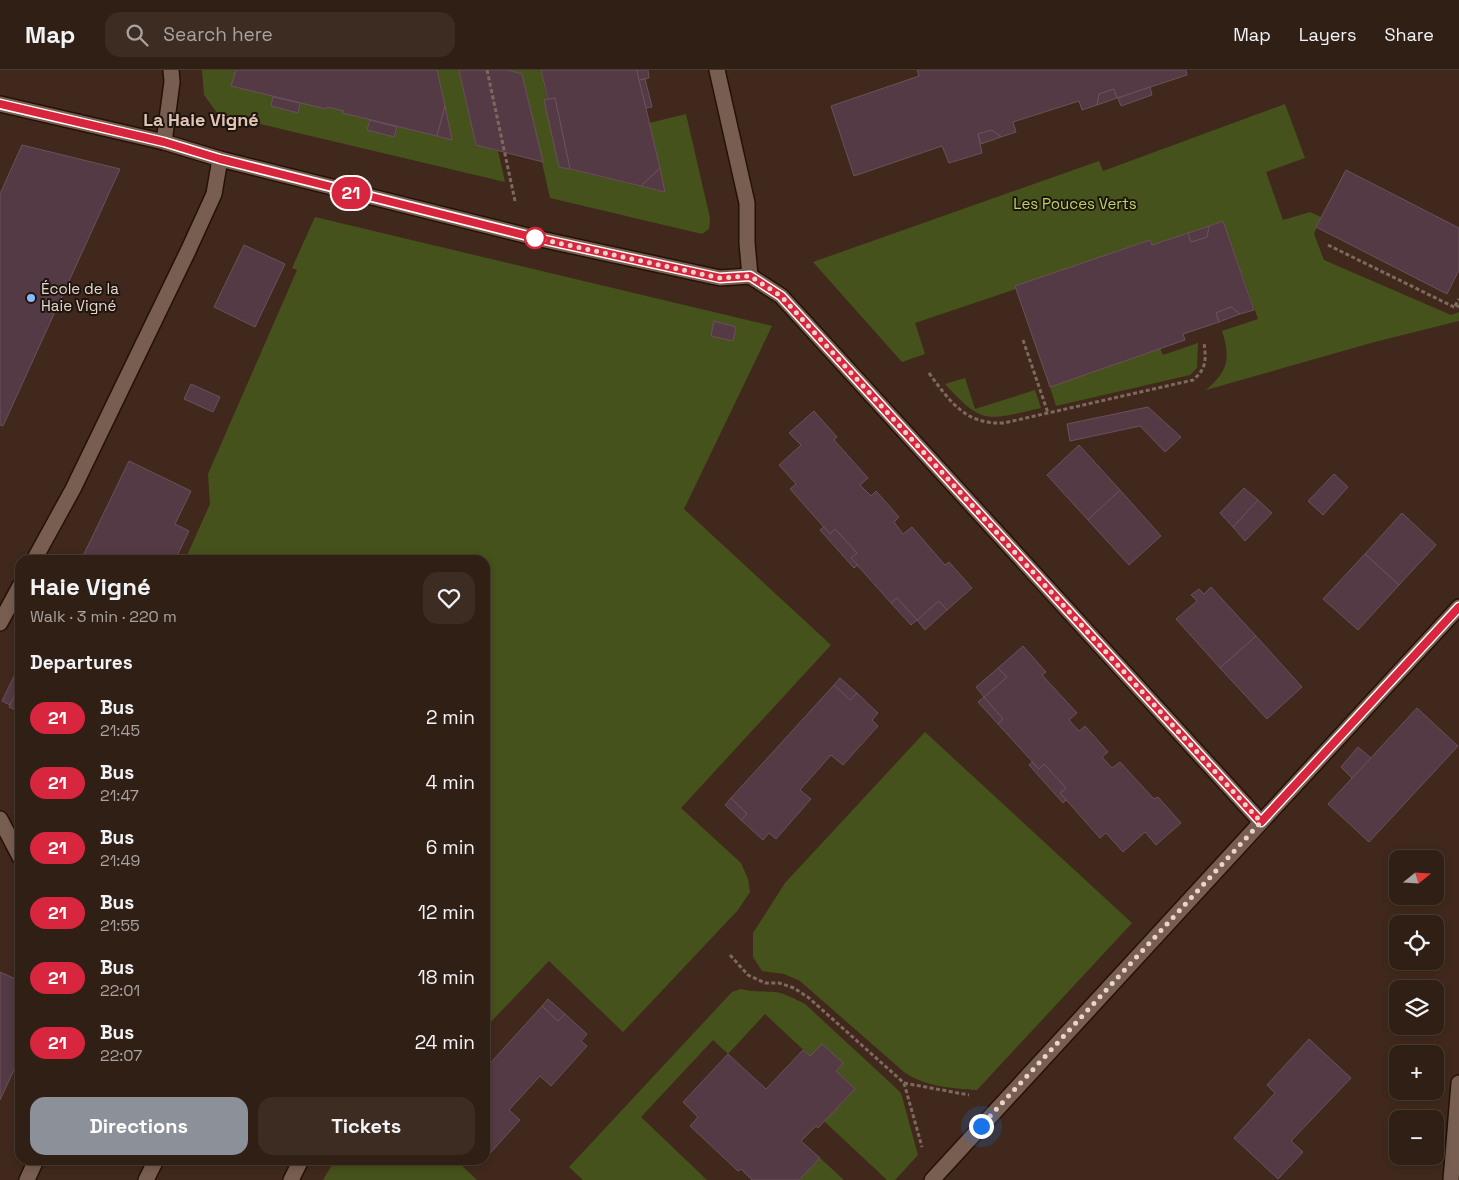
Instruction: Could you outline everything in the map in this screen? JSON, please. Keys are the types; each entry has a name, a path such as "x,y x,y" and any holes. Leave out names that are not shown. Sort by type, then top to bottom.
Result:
{"street":[{"path":"164,142 172,82 171,70"},
{"path":"717,70 747,203 747,243 750,276"},
{"path":"0,104 164,142 220,159 536,238 720,278 750,276 781,296 1261,822"},
{"path":"37,555 74,489 192,243 214,194 220,159"},
{"path":"0,623 15,595"},
{"path":"932,1180 1459,607"},
{"path":"0,819 15,848"},
{"path":"1451,1180 1459,1083"},
{"path":"27,1180 34,1165"},
{"path":"146,1180 154,1165"},
{"path":"291,1180 298,1165"}],"path":[{"path":"488,70 512,184"},
{"path":"1328,245 1454,307 1459,306"},
{"path":"1454,307 1459,300"},
{"path":"1023,340 1048,413"},
{"path":"929,373 957,406 974,420 986,423 1004,423 1193,380 1203,372 1206,356 1204,342"},
{"path":"730,955 748,975 765,983 779,983 794,988 809,998 904,1083 976,1096"},
{"path":"904,1083 923,1152"}],"green space":[{"path":"202,70 459,70 476,145 498,151 505,182 218,114 204,95"},
{"path":"507,70 541,70 560,167 664,192 649,123 686,114 710,218 709,229 702,234 550,198 522,74"},
{"name":"Les Pouces Verts","path":"1285,104 1305,158 1266,172 1283,220 1310,212 1321,217 1314,234 1324,260 1451,315 1459,312 1459,321 1371,343 1206,390 1219,377 1226,364 1227,357 1222,331 1258,319 1223,221 1152,245 1150,240 1016,286 1016,289 915,323 925,354 902,362 813,262 1099,161 1103,171"},
{"path":"315,217 772,326 684,509 831,645 681,808 741,863 748,879 750,892 738,910 623,1032 549,961 490,1023 490,555 187,555 210,504 208,474 297,270 292,268"},
{"path":"1198,343 1197,368 1190,375 1056,406 1050,387 1160,348 1163,355"},
{"path":"965,378 975,409 1035,390 1041,408 997,417 978,413 958,398 945,384"},
{"path":"925,732 1132,923 977,1090 939,1086 912,1077 800,981 784,974 762,971 753,957 753,933 785,883"},
{"path":"741,989 778,993 790,996 805,1004 897,1089 901,1093 918,1155 895,1180 887,1180 824,1121 855,1089 836,1071 843,1063 822,1044 810,1056 765,1014 728,1054 713,1040 641,1117 707,1180 583,1180 569,1167 732,992"},
{"path":"820,1158 844,1180 799,1180"},
{"path":"332,1165 461,1165 477,1180 323,1180"}],"building":[{"path":"236,70 437,70 445,106 437,136 343,113 344,111 327,107 326,109 231,86"},
{"path":"459,70 507,70 522,74 543,162 476,145"},
{"path":"541,70 637,70 660,168 641,186 570,169 555,98 548,100"},
{"path":"637,70 648,70 649,78 639,80"},
{"path":"917,70 1186,70 1187,75 1117,98 1114,89 1099,94 1097,105 1082,110 1079,101 1013,122 1016,132 1001,137 992,130 978,134 982,153 949,163 942,146 854,176 831,106 919,76"},
{"path":"645,79 652,107 646,108 639,80"},
{"path":"1150,87 1152,95 1121,106 1118,98"},
{"path":"1114,89 1117,98 1097,105 1099,94"},
{"path":"273,97 300,103 298,113 271,106"},
{"path":"555,98 570,169 559,167 544,100"},
{"path":"445,106 452,140 437,136"},
{"path":"370,120 397,127 394,137 367,130"},
{"path":"992,130 1001,137 981,144 978,134"},
{"name":"École de la Haie Vigné","path":"22,145 120,169 3,426 0,425 0,194"},
{"path":"660,168 665,192 641,186"},
{"path":"1346,170 1459,228 1459,270 1447,294 1316,227"},
{"path":"1223,221 1254,310 1240,314 1231,307 1216,313 1219,322 1183,334 1185,340 1050,387 1015,286 1150,240 1152,245 1188,233 1191,242 1207,237 1209,226"},
{"path":"1209,226 1207,237 1191,242 1188,233"},
{"path":"244,245 285,264 255,327 214,307"},
{"path":"1231,307 1240,314 1219,322 1216,313"},
{"path":"714,321 736,327 733,341 711,336"},
{"path":"191,384 220,397 213,412 184,399"},
{"path":"1148,407 1181,437 1165,452 1140,426 1070,441 1067,424"},
{"path":"814,411 837,437 834,440 868,478 860,485 871,496 876,491 899,517 894,522 903,534 912,527 945,565 949,562 972,588 947,610 939,601 917,620 897,598 891,603 851,558 857,553 835,529 830,534 790,489 796,484 779,465 801,445 789,433"},
{"path":"1079,445 1120,490 1088,520 1047,475"},
{"path":"129,461 191,491 175,524 189,531 177,555 83,555"},
{"path":"1334,474 1348,487 1323,515 1308,501"},
{"path":"1244,488 1258,500 1233,527 1220,513"},
{"path":"1120,490 1161,536 1129,565 1088,520"},
{"path":"1258,500 1272,513 1245,541 1233,527"},
{"path":"1402,513 1436,545 1399,585 1365,554"},
{"path":"824,527 830,534 835,529 857,553 851,558 858,565 854,568 820,530"},
{"path":"1365,554 1399,585 1358,630 1323,599"},
{"path":"1211,587 1256,636 1220,668 1176,619 1197,601 1191,595 1199,589 1204,594"},
{"path":"897,598 917,620 911,625 891,603"},
{"path":"939,601 947,610 925,630 917,620"},
{"path":"1256,636 1302,687 1267,719 1220,668"},
{"path":"1023,646 1046,672 1042,675 1077,713 1069,720 1079,731 1085,726 1108,752 1102,757 1112,768 1120,762 1154,799 1158,797 1181,823 1156,845 1145,832 1123,852 1106,833 1100,838 1060,793 1066,788 1044,764 1039,769 998,724 1003,719 984,697 1007,677 998,668"},
{"path":"998,668 1007,677 984,697 976,687"},
{"path":"15,674 15,695 10,705 2,701"},
{"path":"840,678 857,693 850,700 834,685"},
{"path":"834,685 850,700 857,693 878,713 872,720 878,726 843,765 831,755 800,790 811,799 776,839 769,833 763,840 741,820 747,814 731,798"},
{"path":"15,695 15,710 9,707"},
{"path":"984,697 1003,719 998,724 978,702"},
{"path":"1417,708 1458,746 1369,842 1328,804"},
{"path":"1358,747 1371,758 1352,778 1341,767"},
{"path":"1032,762 1039,769 1044,764 1066,788 1060,793 1066,800 1063,803 1029,765"},
{"path":"731,798 747,814 741,820 725,805"},
{"path":"0,972 15,979 15,1068 0,1100"},
{"path":"548,999 565,1014 558,1021 542,1006"},
{"path":"542,1006 558,1021 565,1014 587,1034 581,1041 587,1046 551,1086 540,1076 509,1110 520,1120 490,1153 490,1063"},
{"path":"1309,1039 1351,1078 1291,1141 1303,1152 1278,1179 1234,1138 1275,1093 1267,1085"},
{"path":"822,1044 843,1063 836,1071 855,1089 818,1128 816,1126 801,1141 820,1158 799,1180 752,1180 741,1169 738,1171 690,1126 698,1117 683,1102 728,1054 766,1089 803,1050 810,1056"}],"bus line":[{"name":"21","path":"0,104 164,142 220,159 536,238 720,278 750,276 781,296 1261,822 1459,607"}],"place":[{"name":"École de la Haie Vigné","path":"31,298"}],"district":[{"name":"La Haie Vigné","path":"201,120"}],"route":[{"path":"535,238 720,278 750,276 781,296 1261,822 981,1126"}]}
